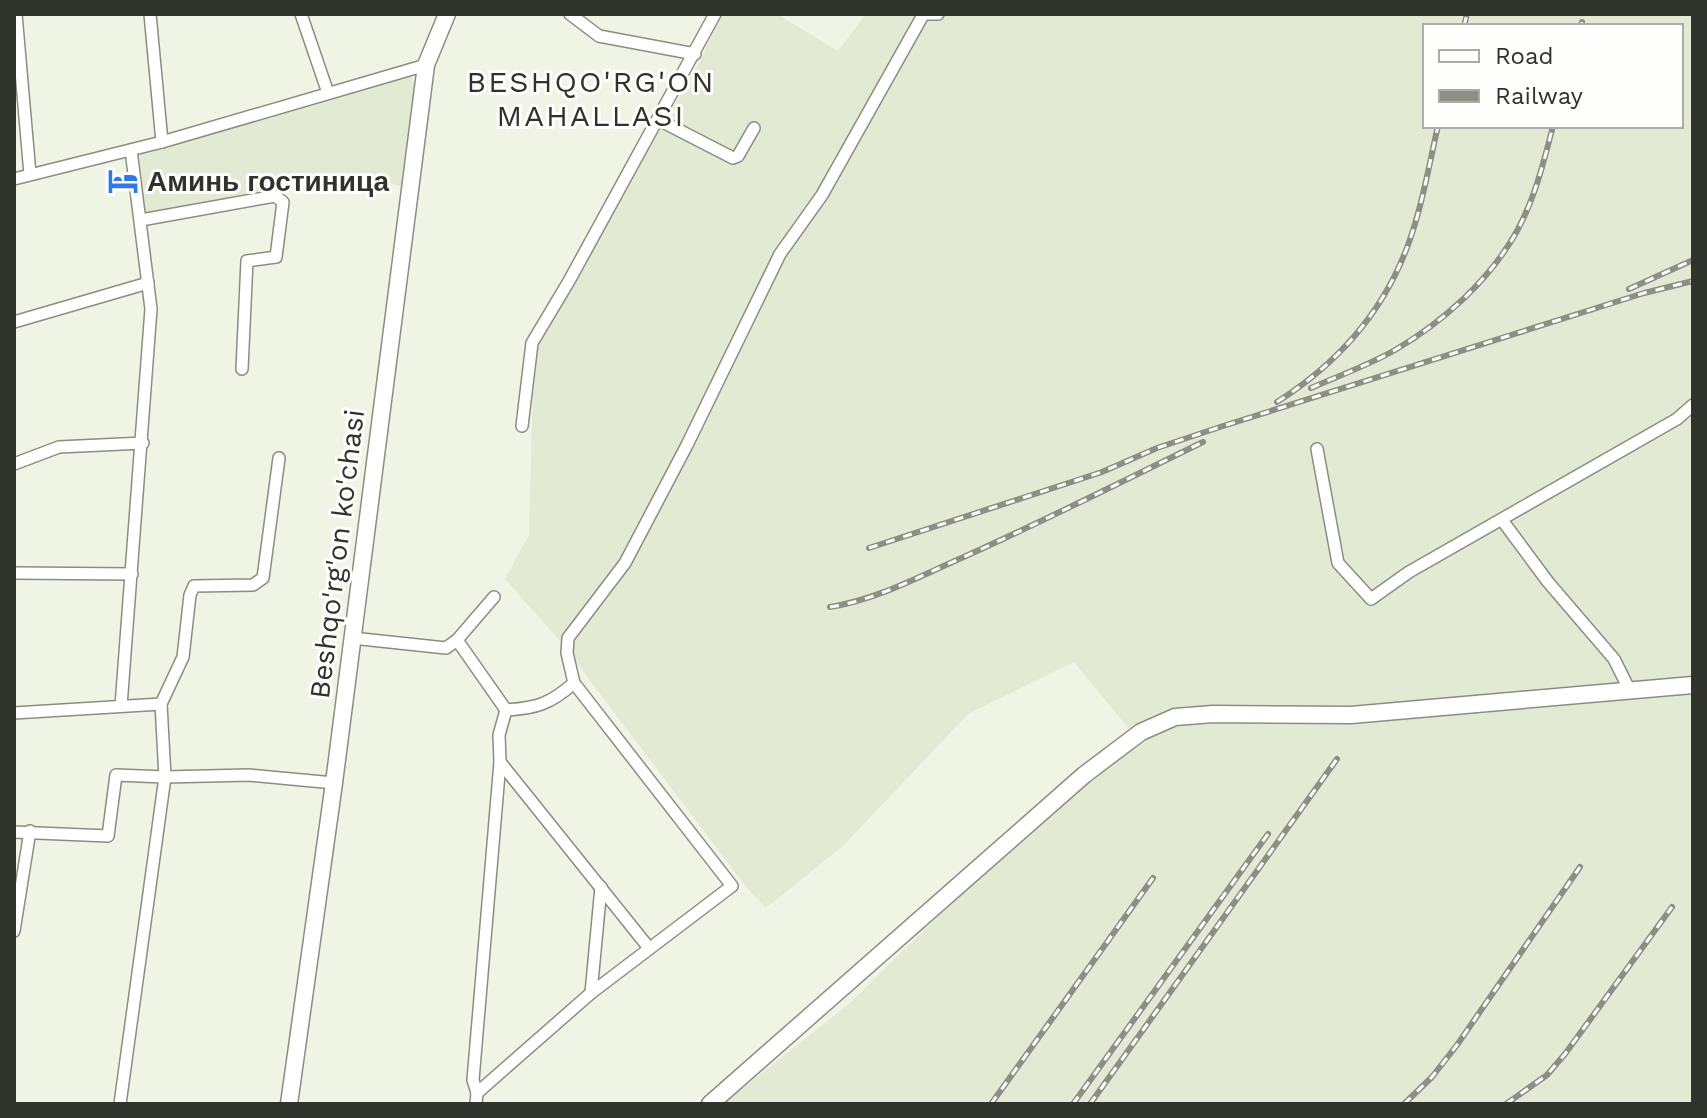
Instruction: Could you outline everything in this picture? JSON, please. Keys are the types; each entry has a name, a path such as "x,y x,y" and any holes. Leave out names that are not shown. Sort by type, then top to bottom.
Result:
{"street":[{"path":"16,14 30,174"},
{"path":"150,14 162,142"},
{"path":"301,14 328,93"},
{"name":"Beshqo'rg'on ko'chasi","path":"289,1104 334,783 426,65 447,14"},
{"path":"570,14 599,36 695,54"},
{"path":"522,426 532,343 659,120 715,14"},
{"path":"476,1098 591,993 732,886 574,683 567,653 568,638 625,563 687,445 780,254 822,195 923,15 938,14"},
{"path":"14,179 162,142 426,65"},
{"path":"659,120 733,158 738,156 754,128"},
{"path":"121,706 151,309 131,150"},
{"path":"141,220 275,196 283,202 276,257 247,261 242,369"},
{"path":"14,322 148,283"},
{"path":"1317,449 1338,563 1371,599 1409,572 1677,419 1693,405"},
{"path":"14,464 59,447 143,443"},
{"path":"120,1104 165,777 161,704 183,657 190,595 194,586 253,585 263,578 279,458"},
{"path":"1502,520 1548,582 1614,659 1629,689"},
{"path":"14,573 132,574"},
{"path":"352,638 446,648 457,640 494,597"},
{"path":"457,640 506,710"},
{"path":"506,710 539,708 560,696 574,683"},
{"path":"710,1104 1084,775 1126,741 1157,723 1175,717 1213,714 1351,715 1693,685"},
{"path":"14,713 161,704"},
{"path":"476,1098 473,1080 500,762 499,735 506,710"},
{"path":"500,762 649,948"},
{"path":"14,832 108,836 116,775 249,775 334,783"},
{"path":"14,931 30,831"},
{"path":"591,993 601,887"}],"shaded area":[{"path":"722,14 777,14 838,51 866,14 1693,14 1693,1104 723,1104 850,1003 982,873 1138,740 1074,662 968,714 844,845 766,908 747,888 560,641 505,579 529,535 534,347 700,61"},
{"path":"411,74 418,96 406,187 373,180 279,184 272,193 149,214 146,212 139,153"}],"railway":[{"path":"1464,24 1467,14"},
{"path":"1277,402 1338,354 1356,335 1385,293 1413,231 1438,128"},
{"path":"1311,388 1375,361 1413,339 1448,313 1479,283 1506,249 1529,206 1552,128"},
{"path":"1629,289 1693,260"},
{"path":"869,548 1102,472 1157,448 1220,427 1644,293 1693,281"},
{"path":"830,607 879,594 911,581 1203,442"},
{"path":"1090,1104 1337,759"},
{"path":"1073,1104 1268,834"},
{"path":"1404,1104 1432,1077 1457,1045 1580,867"},
{"path":"991,1104 1153,878"},
{"path":"1506,1104 1547,1075 1565,1054 1672,907"}],"place":[{"name":"Аминь гостиница","path":"123,181"}],"district":[{"name":"BESHQO'RG'ON MAHALLASI","path":"591,98"}]}
